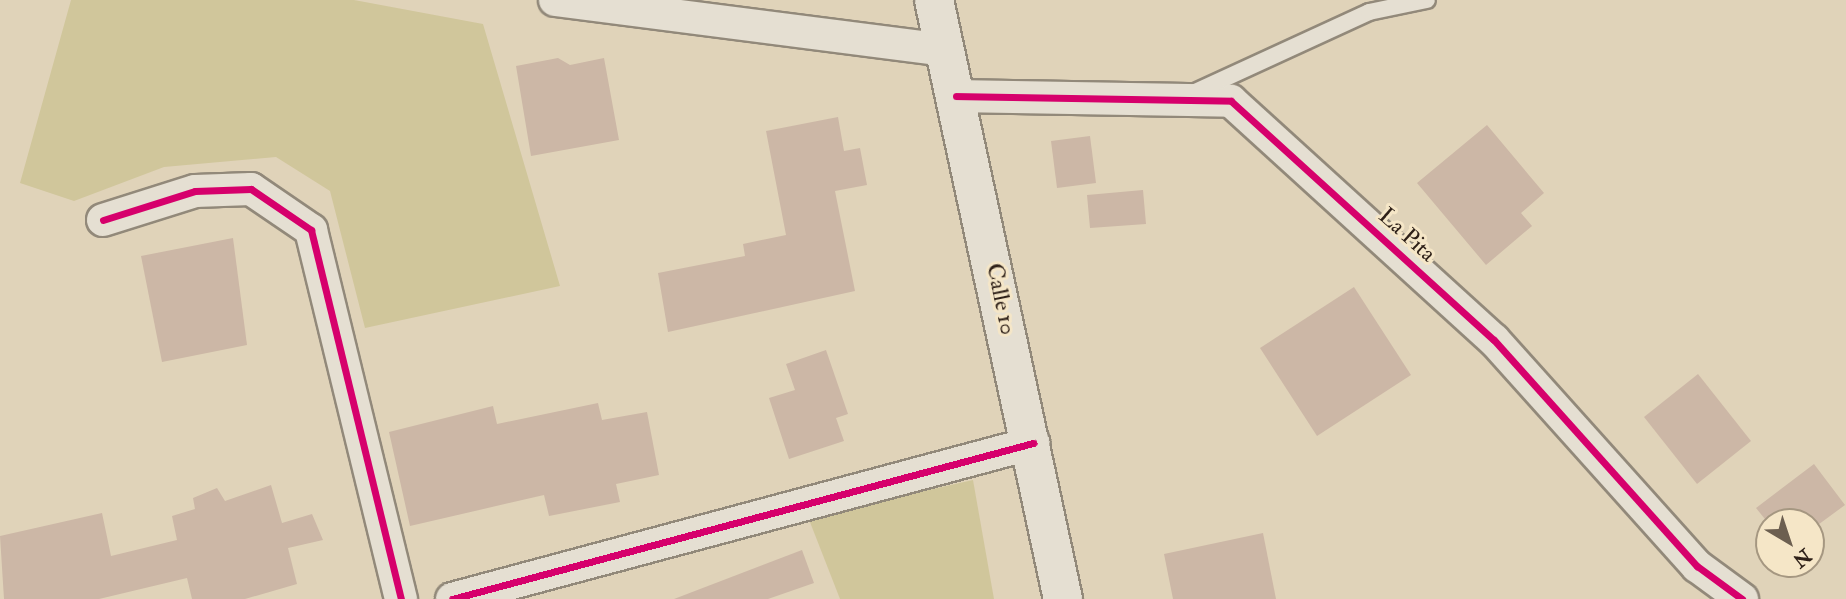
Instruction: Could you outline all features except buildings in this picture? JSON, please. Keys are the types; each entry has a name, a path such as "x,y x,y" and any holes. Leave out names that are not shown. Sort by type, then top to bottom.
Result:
{"main road":[{"name":"Calle 10","path":"934,0 1033,443 1062,599"}],"street":[{"path":"555,0 946,50"},
{"name":"La Pita","path":"956,96 1231,101 1494,341 1697,566 1742,599"},
{"path":"103,220 195,191 251,190 311,230 401,599"},
{"path":"452,599 1033,443"}],"lane":[{"path":"1178,100 1369,12 1427,0"}],"shaded area":[{"path":"71,0 354,0 483,24 560,286 365,328 330,191 276,157 164,167 74,201 20,183"},
{"path":"973,480 994,599 840,599 808,517"}],"cycle path":[{"path":"956,96 1231,101 1494,340 1697,566 1742,599"},
{"path":"103,220 195,191 251,189 311,230 401,599"},
{"path":"452,599 1033,443"}]}
